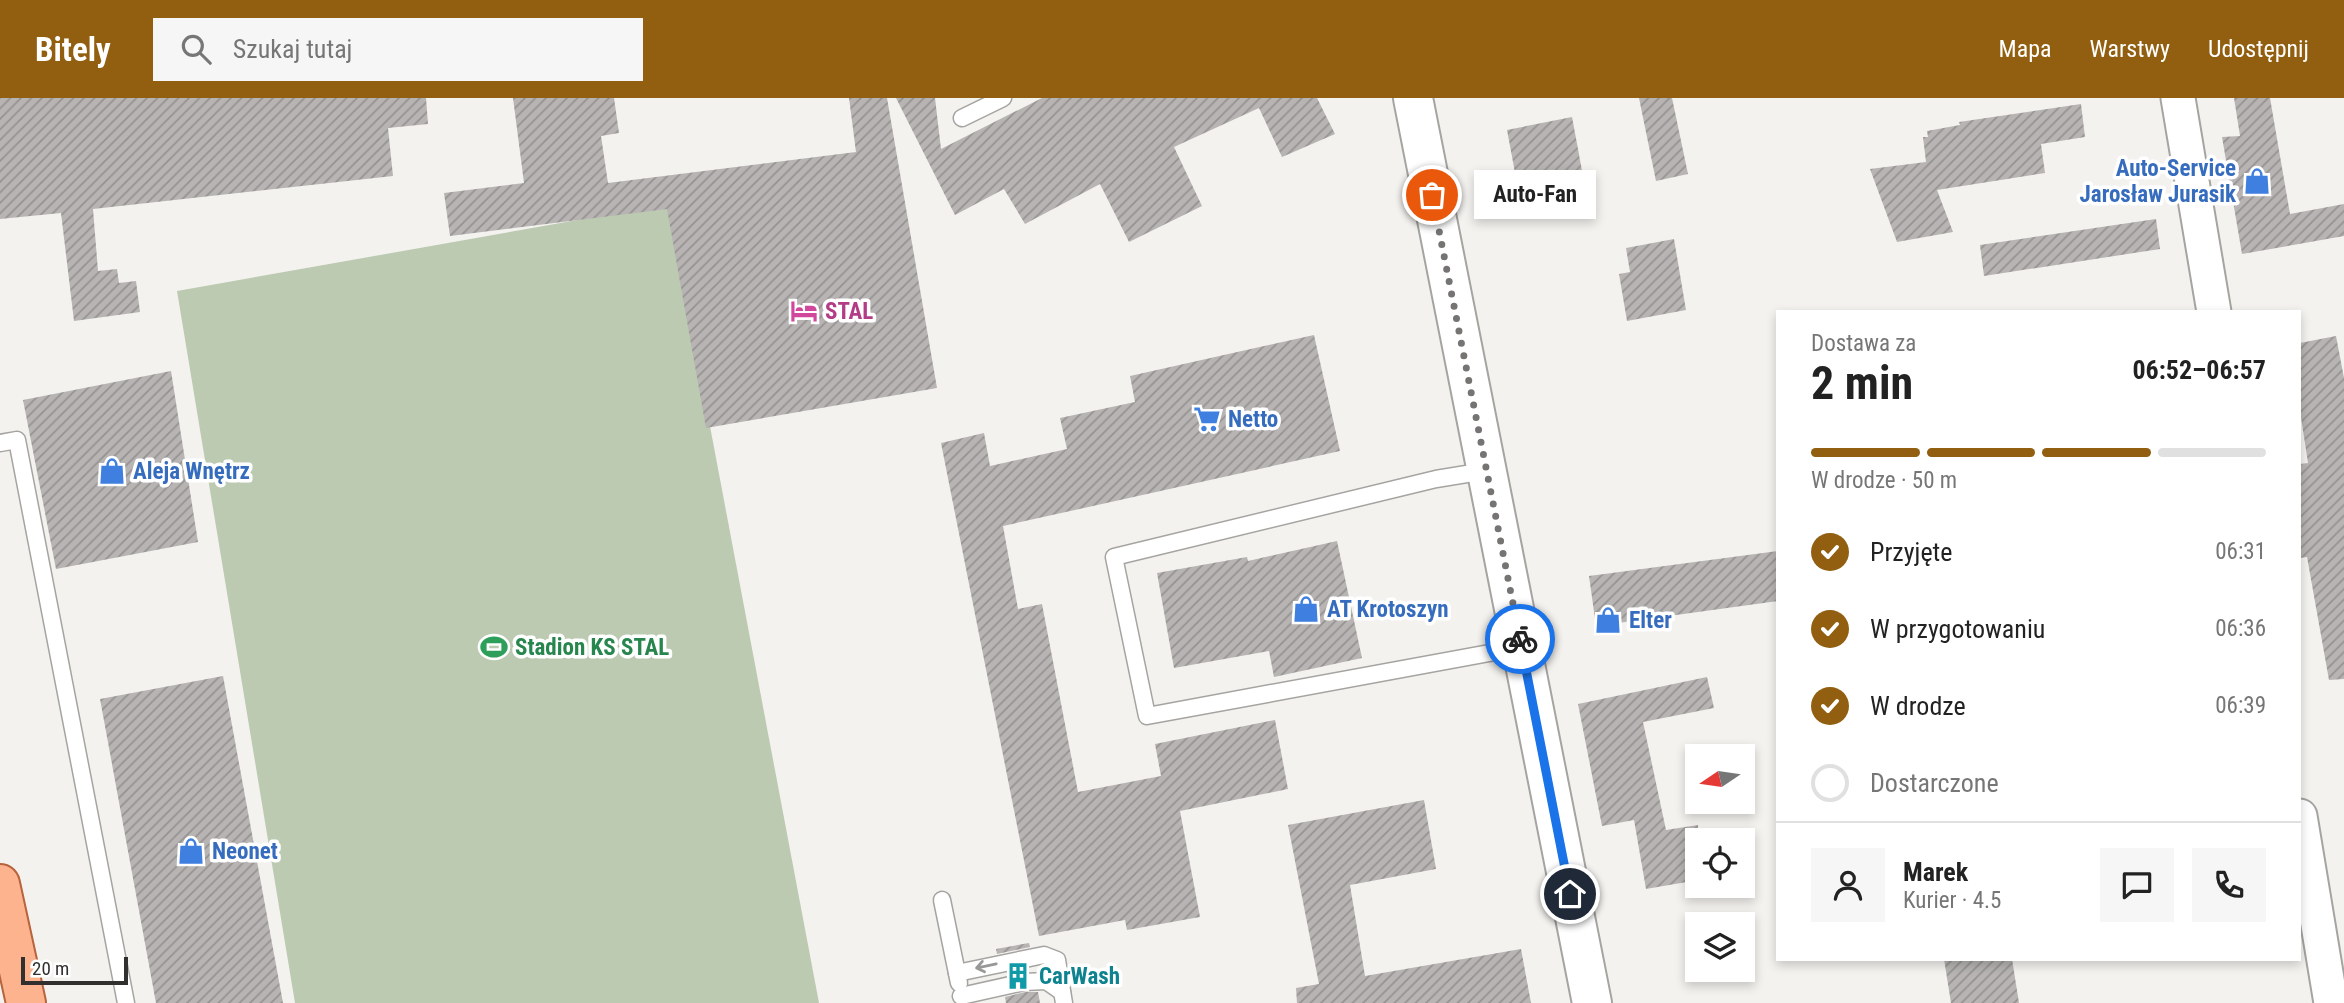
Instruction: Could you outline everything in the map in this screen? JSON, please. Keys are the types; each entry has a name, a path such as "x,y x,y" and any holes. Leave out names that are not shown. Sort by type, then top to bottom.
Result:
{"main road":[{"path":"0,884 26,1003"}],"street":[{"path":"1413,98 1592,1003"},
{"path":"2178,98 2214,310"},
{"path":"2301,822 2331,1003"}],"lane":[{"path":"962,118 1003,98"},
{"path":"0,443 17,440 126,1003"},
{"path":"1485,471 1436,479 1114,557 1144,702 1147,716 1522,647"},
{"path":"942,900 962,999 1024,982 1046,981 1063,998"},
{"path":"957,973 1044,955 1057,960 1063,998"}],"green space":[{"name":"Stadion KS STAL","path":"668,204 819,1003 295,1003 177,291"}],"building":[{"path":"0,98 426,98 428,124 388,128 393,176 93,209 98,271 117,269 119,283 136,281 140,312 74,321 61,213 0,219"},
{"path":"513,98 614,98 619,133 601,136 608,183 856,152 849,98 887,98 937,388 706,428 667,209 450,236 444,193 524,183"},
{"path":"896,98 935,98 941,149 1042,98 1317,98 1335,134 1282,157 1259,108 1174,147 1202,206 1129,242 1100,184 1025,224 1004,189 955,215"},
{"path":"1639,98 1672,98 1688,174 1656,181"},
{"name":"Auto-Service Jarosław Jurasik","path":"2234,98 2270,98 2290,214 2344,204 2344,236 2242,254 2222,137 2240,136"},
{"path":"2081,104 2085,137 2041,144 2045,173 1937,190 1953,232 1897,242 1870,169 1926,162 1923,137 1928,137 1927,131 1960,125 1959,122"},
{"path":"1572,117 1586,192 1521,205 1507,130"},
{"path":"2156,219 2160,249 1984,276 1980,245"},
{"path":"1674,239 1686,310 1627,321 1619,274 1630,272 1626,248"},
{"path":"1314,335 1340,451 1003,526 1018,609 1042,604 1078,792 1161,776 1155,744 1275,720 1288,789 1180,811 1200,917 1127,930 1125,920 1039,936 941,443 984,433 990,466 1067,449 1060,418 1135,402 1130,376"},
{"path":"2336,336 2344,378 2344,679 2329,680 2307,557 2301,558 2301,464 2308,463 2301,418 2301,343"},
{"name":"Aleja Wnętrz","path":"171,371 198,542 56,569 23,400"},
{"path":"1337,541 1362,658 1274,677 1269,651 1174,668 1157,573 1247,557 1248,561"},
{"path":"1776,551 1776,601 1596,626 1589,576"},
{"name":"Neonet","path":"223,676 283,1003 156,1003 100,699"},
{"path":"1707,677 1714,708 1643,722 1666,830 1698,825 1698,828 1685,828 1685,882 1646,889 1634,820 1602,826 1578,704"},
{"path":"1424,800 1436,869 1350,885 1365,976 1521,949 1531,1003 1297,1003 1296,988 1319,984 1288,825"},
{"path":"1029,943 1030,947 997,954 996,949"},
{"path":"1944,961 2012,961 2019,1003 1951,1003"},
{"path":"1038,992 1040,1003 1006,1003 1005,997"}],"way so far":[{"path":"1432,195 1520,639"}],"place":[{"name":"Auto-Service Jarosław Jurasik","path":"2257,181"},
{"name":"Auto-Fan","path":"1432,195"},
{"name":"STAL","path":"804,311"},
{"name":"Netto","path":"1207,419"},
{"name":"Aleja Wnętrz","path":"112,471"},
{"name":"AT Krotoszyn","path":"1306,609"},
{"name":"Elter","path":"1608,620"},
{"name":"Stadion KS STAL","path":"494,647"},
{"name":"Neonet","path":"191,851"},
{"name":"CarWash","path":"1018,976"}],"route":[{"path":"1520,639 1570,894"}]}
